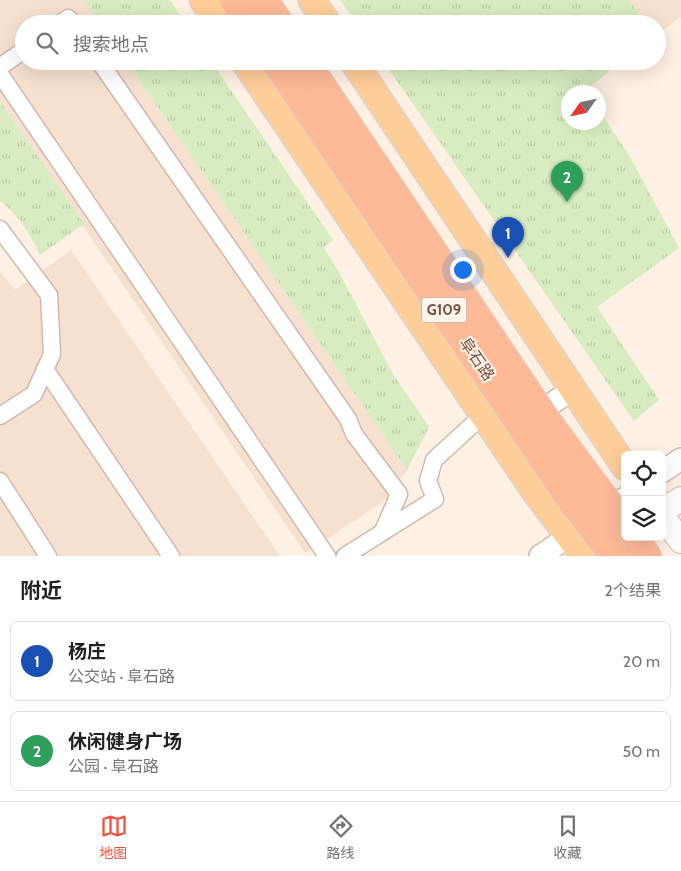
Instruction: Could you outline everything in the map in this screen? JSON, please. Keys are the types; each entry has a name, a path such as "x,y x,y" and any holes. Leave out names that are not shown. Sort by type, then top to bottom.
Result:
{"highway":[{"path":"234,0 244,15"},
{"path":"264,0 274,15"},
{"name":"阜石路","path":"281,70 574,504 615,556"},
{"name":"阜石路","path":"311,70 547,422 621,521"},
{"path":"636,541 647,556"}],"main road":[{"path":"203,0 213,15"},
{"path":"312,0 322,15"},
{"name":"阜石路","path":"250,70 500,440 578,550"},
{"path":"359,70 471,234 572,390 621,460"},
{"path":"666,492 681,483"},
{"path":"666,510 681,499"},
{"path":"666,519 681,541"},
{"path":"578,550 621,521"},
{"path":"578,550 621,537"}],"street":[{"path":"0,67 15,56"},
{"path":"104,70 348,420 354,434 399,494 383,531"},
{"path":"0,74 327,556"},
{"path":"0,229 49,295 52,354 34,394 0,416"},
{"path":"45,369 170,556"},
{"path":"500,440 572,390"},
{"path":"345,556 435,499 428,480 434,460 483,415"},
{"path":"666,469 681,459"},
{"path":"0,482 48,556"},
{"path":"540,556 578,550 621,502"},
{"path":"666,513 681,511"}],"shaded area":[{"path":"0,0 84,0 94,15 15,15 15,70 132,70 407,470 386,500 305,553 0,104"},
{"path":"629,0 681,0 681,17 666,28 666,15 640,15"},
{"path":"71,250 280,556 0,556 0,272 15,290"}],"green space":[{"path":"84,0 170,0 180,15 94,15"},
{"path":"340,0 629,0 640,15 351,15"},
{"path":"132,70 217,70 333,240 324,248 339,272 393,374 429,427 407,470"},
{"path":"389,70 611,70 592,85 561,85 561,130 606,130 606,120 629,155 679,248 597,307 659,400 634,421"},
{"path":"0,102 84,224 40,255 23,225 13,212 0,201"}],"place":[{"name":"休闲健身广场","path":"567,202"},
{"name":"杨庄","path":"508,258"}]}
